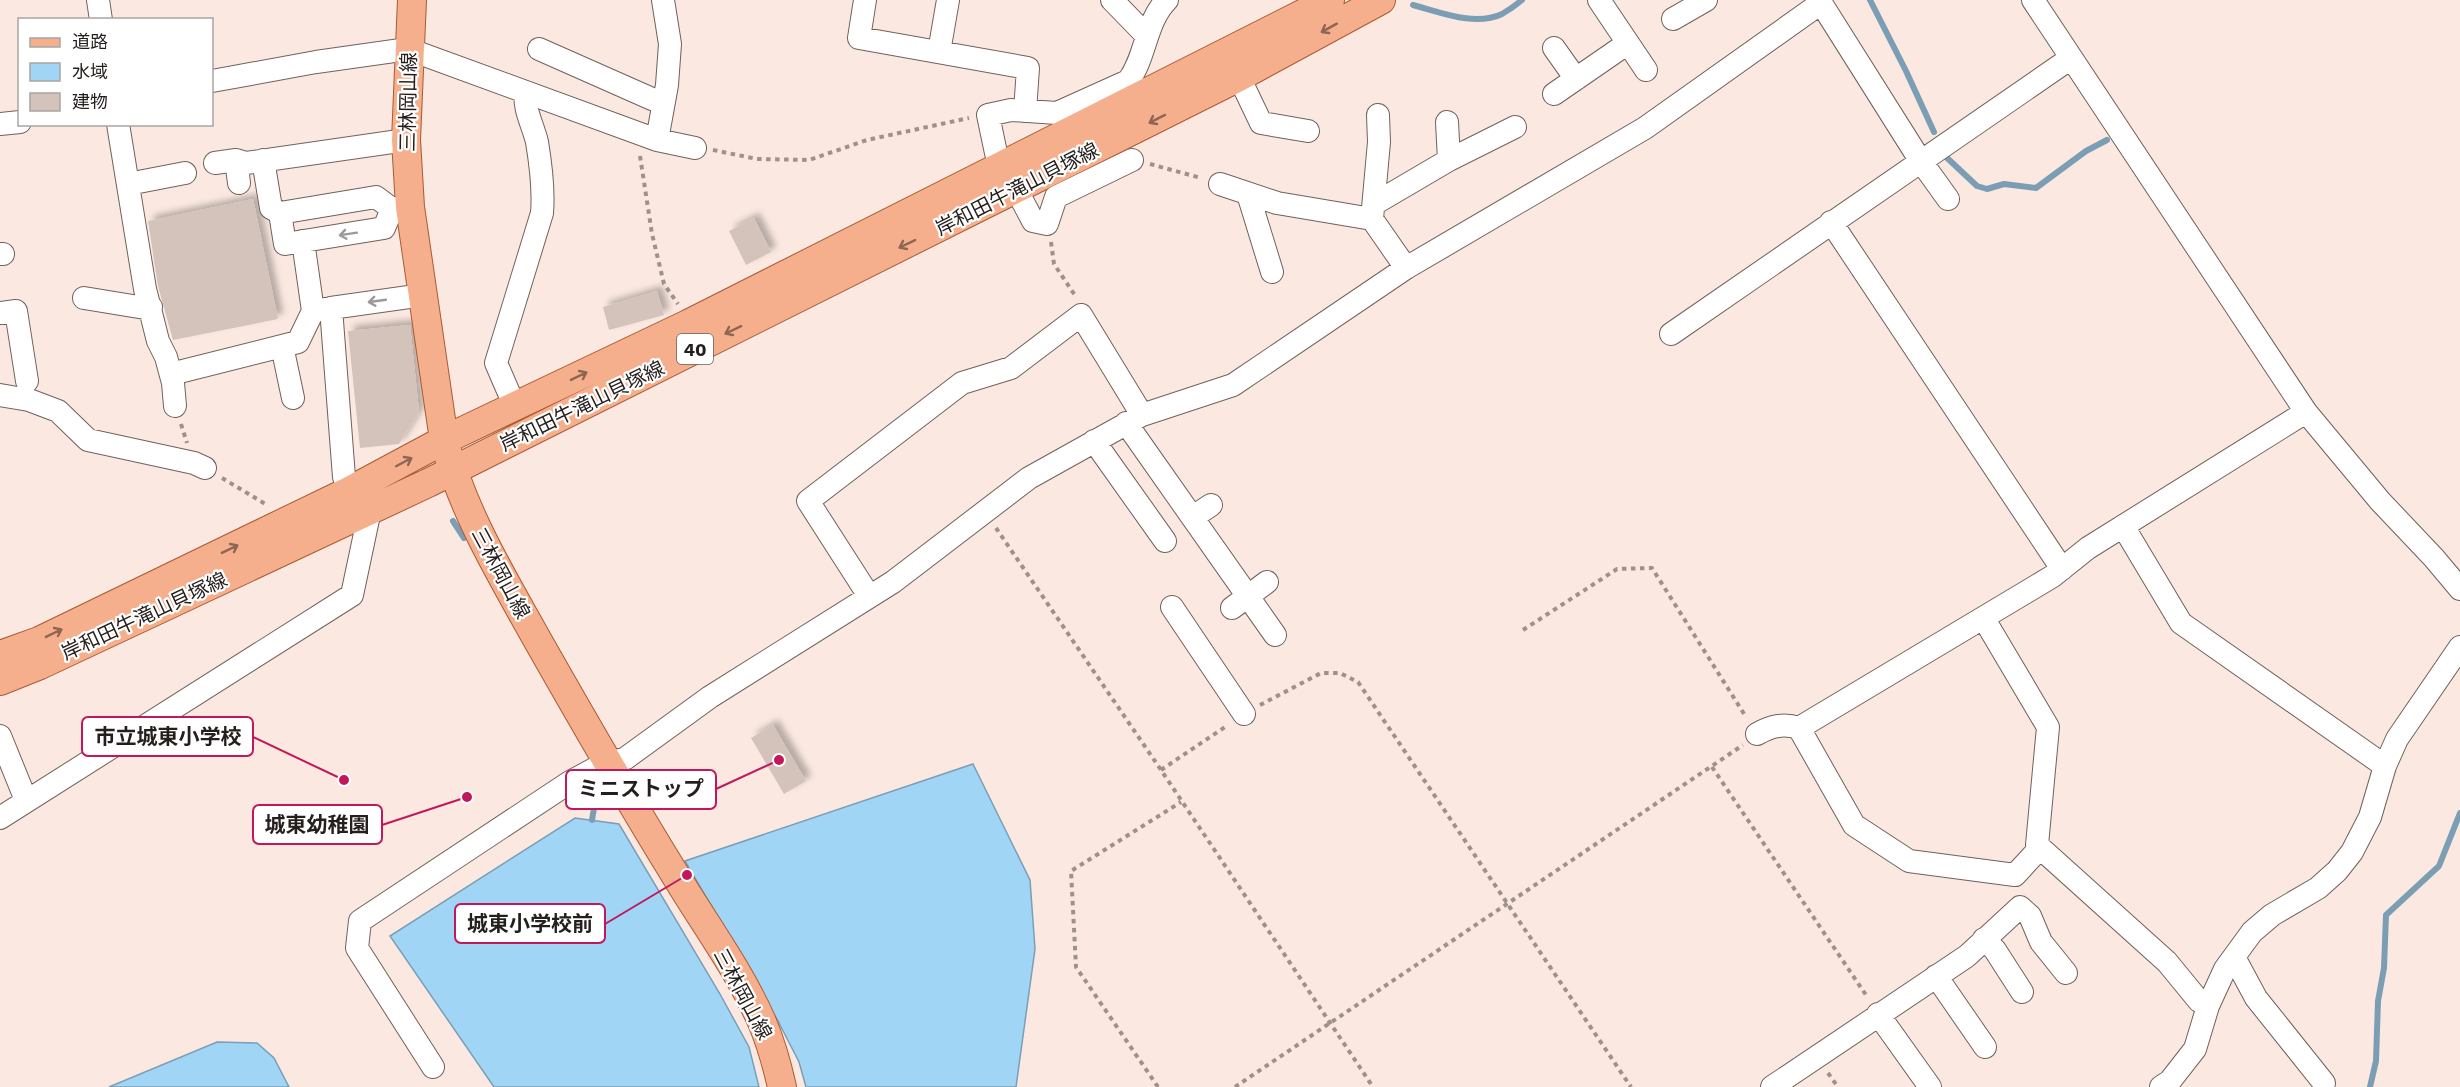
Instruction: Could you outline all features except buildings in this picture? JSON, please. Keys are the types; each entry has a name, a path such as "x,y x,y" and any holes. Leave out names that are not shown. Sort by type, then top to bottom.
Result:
{"main road":[{"name":"三林岡山線","path":"412,0 401,208 423,295 444,440 459,491 490,555 608,765 737,975 757,1012 773,1052 782,1087"},
{"name":"岸和田牛滝山貝塚線","path":"0,655 360,500 452,470 1010,177 1330,0"},
{"name":"岸和田牛滝山貝塚線","path":"0,681 40,665 360,500 444,440 688,324 1010,177 1239,77 1381,0"}],"street":[{"path":"98,0 100,18"},
{"path":"657,140 664,102 670,44 663,0"},
{"path":"865,0 859,38 1028,68 1025,111"},
{"path":"939,52 948,0"},
{"path":"1112,0 1147,36"},
{"path":"1132,160 1056,197 1047,224 1033,221 996,153 988,115 1011,110 1057,113 1128,81 1134,73 1147,36 1167,0"},
{"path":"1599,0 1646,70"},
{"path":"1673,19 1706,0"},
{"path":"2033,0 2306,412 2380,501 2460,589"},
{"path":"433,1066 357,948 360,921 570,782 626,758 710,697 893,582 1029,478 1134,419 1233,385 1406,268 1645,128 1821,3 1920,160 1948,200"},
{"path":"1554,94 1628,43"},
{"path":"1554,48 1576,79"},
{"path":"213,81 316,62 408,49 657,140 695,148"},
{"path":"539,49 585,60 652,99 664,102"},
{"path":"1671,334 1920,160 2071,58"},
{"path":"1239,77 1261,123 1308,130"},
{"path":"515,407 495,363 542,213 544,189 536,140 524,100 526,92"},
{"path":"1378,115 1379,142 1373,211 1406,268"},
{"path":"0,124 18,122"},
{"path":"1447,122 1449,160"},
{"path":"118,126 145,289 158,341 171,374 175,406"},
{"path":"1220,184 1277,203 1373,211 1449,160 1515,127"},
{"path":"239,183 225,162 246,163 406,140"},
{"path":"263,160 271,208 280,213 376,197 401,208 384,228 285,244 280,213"},
{"path":"128,184 185,173"},
{"path":"1248,194 1272,272"},
{"path":"1831,222 2062,569"},
{"path":"0,818 352,595 360,500 344,477 322,309 303,241"},
{"path":"171,374 298,342 322,309 423,295"},
{"path":"84,298 151,307"},
{"path":"0,314 16,311 13,352 27,381"},
{"path":"869,596 808,501 962,383 1011,368 1081,315 1134,419 1202,511 1240,602 1275,635"},
{"path":"282,346 293,398"},
{"path":"0,395 29,400 58,411 88,440 200,466"},
{"path":"1799,728 1983,619 2062,569 2088,548 2306,412"},
{"path":"1094,441 1165,541"},
{"path":"2123,526 2181,623 2385,766"},
{"path":"1240,602 1267,582"},
{"path":"1172,607 1196,625 1244,714"},
{"path":"1983,619 2048,727 2037,845 2167,962 2199,1001 2208,1006"},
{"path":"2162,1087 2170,1081 2195,1049 2208,1006 2225,969 2252,932 2272,915 2318,888 2337,871 2352,852 2370,817 2385,766 2397,739 2460,647"},
{"path":"1757,734 1786,724 1799,728 1854,825 1909,861 2015,875 2040,848"},
{"path":"0,736 26,800"},
{"path":"1772,1087 1967,956 2020,907 2030,916 2041,942 2057,946 2066,973"},
{"path":"1984,939 1995,950 2022,992"},
{"path":"2234,957 2256,998 2311,1050 2324,1083"},
{"path":"1936,976 1985,1047"},
{"path":"1878,1014 1930,1087"}],"path":[{"path":"695,148 757,159 809,160 878,137 923,126 946,124 988,115"},
{"path":"636,132 652,234 664,284 688,324"},
{"path":"1132,160 1180,171 1220,184"},
{"path":"1047,224 1054,264 1081,303 1081,315"},
{"path":"175,406 200,466 273,509"},
{"path":"988,509 994,517 995,527 1373,1087"},
{"path":"1234,1087 1712,767 1757,734 1652,568 1617,569 1523,630"},
{"path":"1161,770 1244,714 1322,673 1340,673 1358,682 1631,1087"},
{"path":"1712,767 1878,1014"},
{"path":"1158,1087 1076,967 1071,871 1182,802"}],"water":[{"path":"973,764 1030,880 1035,949 1016,1087 806,1087 799,1062 778,1021 685,861"},
{"path":"575,818 619,824 749,1047 759,1087 494,1087 390,936"},
{"path":"217,1042 257,1043 274,1058 289,1087 109,1087"}],"waterway":[{"path":"1413,5 1458,17 1480,19 1502,14 1522,0"},
{"path":"1870,0 1934,132"},
{"path":"1945,156 1977,186 1987,189 2004,184 2036,188 2086,151 2107,140"},
{"path":"453,521 464,538"},
{"path":"592,820 598,785"},
{"path":"2370,1087 2376,1061 2378,1001 2384,968 2386,915 2439,866 2460,813"}],"place":[{"name":"ミニストップ","path":"779,760"},
{"name":"市立城東小学校","path":"344,780"},
{"name":"城東幼稚園","path":"467,797"},
{"name":"城東小学校前","path":"687,875"}]}
